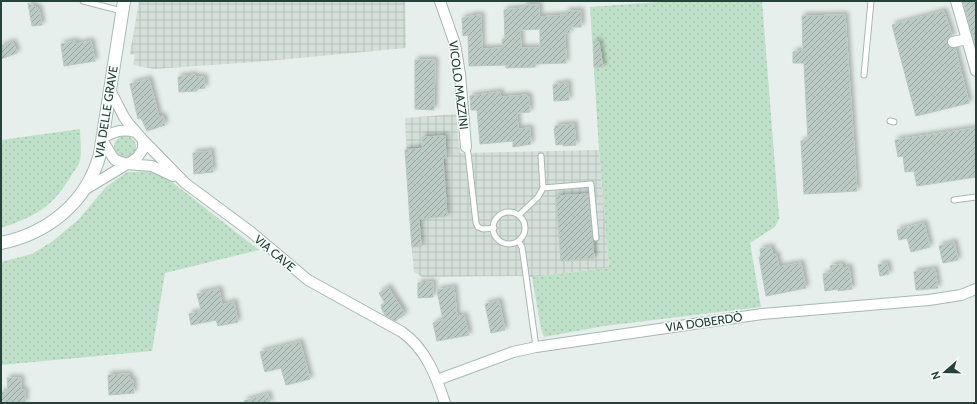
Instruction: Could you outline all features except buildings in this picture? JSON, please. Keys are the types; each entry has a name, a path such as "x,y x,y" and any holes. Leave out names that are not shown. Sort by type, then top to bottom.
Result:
{"main road":[{"name":"VIA DELLE GRAVE","path":"1,243 39,231 51,223 71,206 84,190 97,166 103,139 123,6"}],"street":[{"name":"VICOLO MAZZINI","path":"440,1 455,44 460,74 466,147"},
{"path":"956,1 976,71"},
{"path":"953,42 967,39"},
{"name":"VIA CAVE","path":"110,90 124,117 135,132 185,183 251,232 308,280 410,338 426,357 437,380 445,403"},
{"path":"135,132 125,129 114,132 103,139 108,152 115,160 127,164 152,166 161,169 185,183"},
{"path":"84,190 133,161 143,149 143,140"},
{"name":"VIA DOBERDÒ","path":"437,380 501,356 536,347 762,314 929,300 960,295 976,289"}],"lane":[{"path":"83,1 123,6"},
{"path":"864,75 871,1"},
{"path":"466,147 468,153 476,223 478,227 483,229 494,228"},
{"path":"519,215 538,197 543,188 541,156"},
{"path":"543,188 591,184 596,238"},
{"path":"954,200 976,197"},
{"path":"510,212 519,215 523,219 525,228 522,238 513,243 502,242 495,234 494,228 497,218 501,214 510,212"},
{"path":"518,241 522,247 536,347"}],"shaded area":[{"path":"139,1 405,1 406,48 256,62 154,69 133,65 135,55 130,54"},
{"path":"456,114 460,153 599,150 609,268 532,277 422,277 414,272 409,214 405,118"}],"green space":[{"path":"672,1 762,1 780,217 775,227 750,243 761,307 604,326 544,337 541,329 532,277 609,268 599,150 590,7"},
{"path":"80,129 81,157 76,168 57,196 42,210 23,220 1,228 1,140"},
{"path":"125,136 133,139 136,147 133,155 125,158 117,155 114,147 117,139"},
{"path":"158,171 259,250 165,273 152,351 1,365 1,262 32,254 53,241 79,219 106,187 127,172"}]}
